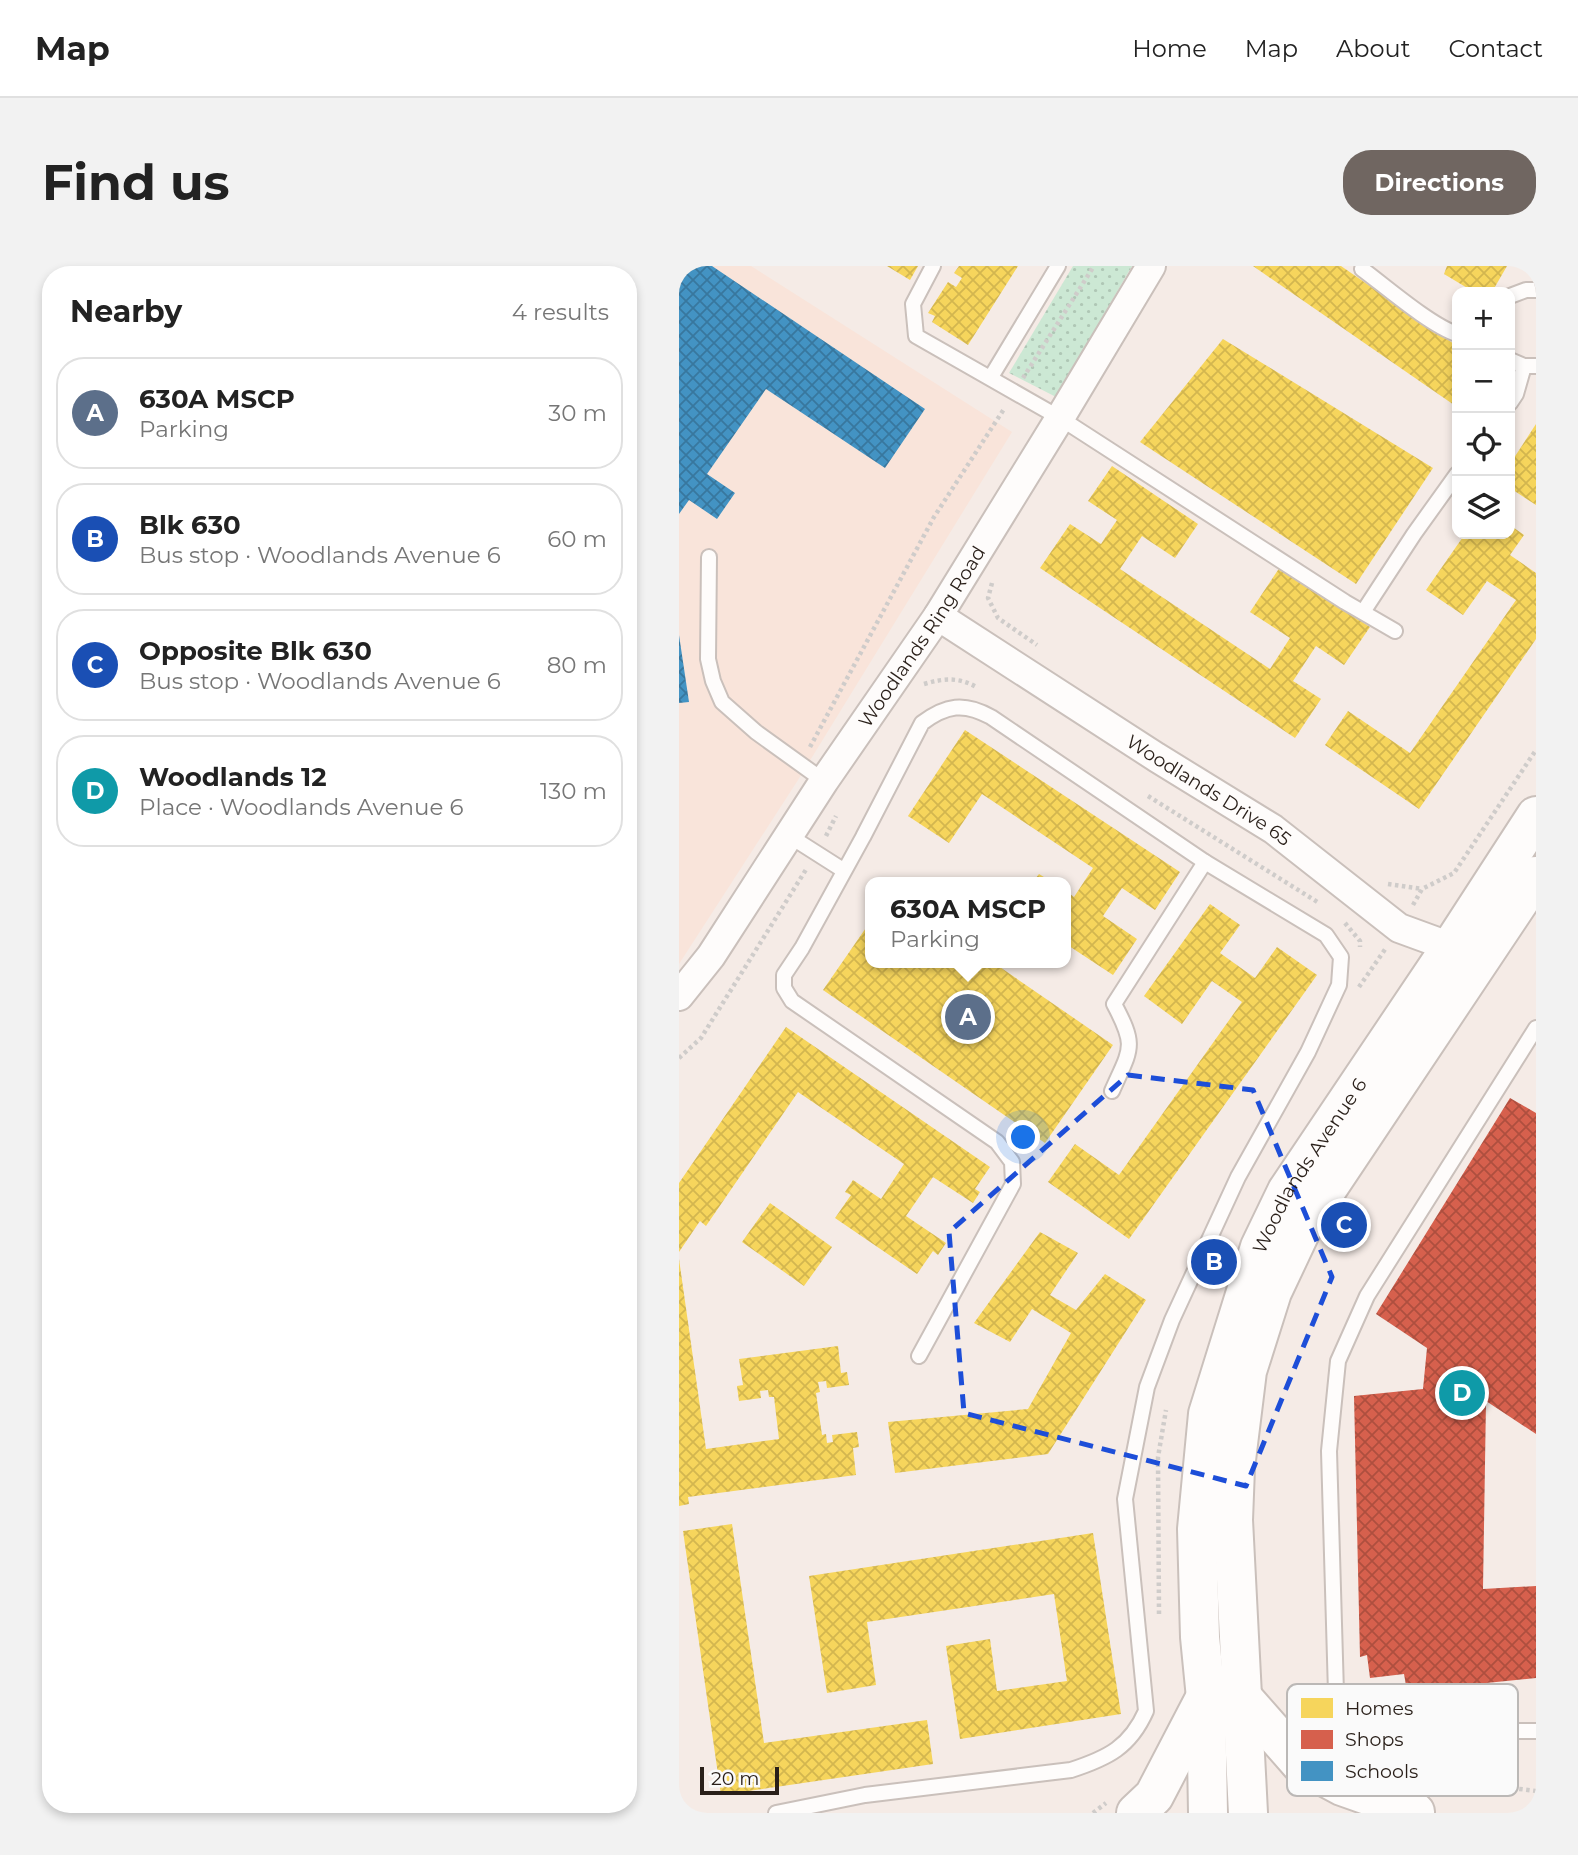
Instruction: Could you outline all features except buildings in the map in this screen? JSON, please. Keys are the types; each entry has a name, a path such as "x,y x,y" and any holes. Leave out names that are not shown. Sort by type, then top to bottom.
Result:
{"street":[{"name":"Woodlands Ring Road","path":"679,996 711,956 824,781 938,616 1150,266"},
{"name":"Woodlands Drive 65","path":"938,616 1273,829 1399,928 1465,956"},
{"name":"Woodlands Avenue 6","path":"1208,1813 1224,1698 1235,1468 1247,1371 1272,1292 1305,1222 1465,956 1536,816"},
{"name":"Woodlands Avenue 6","path":"1465,956 1536,876"},
{"name":"Woodlands Avenue 6","path":"1224,1698 1248,1813"},
{"path":"1136,1813 1154,1796 1224,1698 1287,1752"},
{"path":"1370,1796 1423,1813"},
{"path":"1406,1813 1415,1812"}],"lane":[{"path":"933,266 913,304 916,336 1060,418 1395,631"},
{"path":"991,377 1058,266"},
{"path":"1362,269 1452,332"},
{"path":"1515,294 1536,290"},
{"path":"1515,396 1523,364"},
{"path":"1363,612 1456,476"},
{"path":"709,557 708,659 722,702 756,732 824,781"},
{"path":"776,1813 865,1795 1071,1770 1098,1761 1122,1747 1137,1730 1146,1711 1125,1499 1147,1387 1172,1320 1238,1177 1308,1052 1339,985 1341,957 1326,935 1205,862 976,708 955,707 936,713 922,723 863,837 802,948 784,975 784,988 792,1001 997,1142 1012,1162 1013,1184 919,1356"},
{"path":"788,835 843,870"},
{"path":"1112,1091 1131,1043 1127,1027 1114,1004 1205,862"},
{"path":"1336,1684 1329,1451 1338,1361 1367,1296 1536,1028"},
{"path":"1518,1731 1536,1731"}],"path":[{"path":"801,765 934,517 1094,266"},
{"path":"993,578 988,598 998,618 1040,647"},
{"path":"1422,890 1454,873 1536,750"},
{"path":"1518,1789 1536,1791"}],"highlighted area":[{"path":"1128,1075 1253,1090 1332,1277 1246,1486 964,1413 949,1232"}],"shaded area":[{"path":"679,266 751,266 1012,432 798,780 679,964"}],"green space":[{"path":"1073,266 1132,266 1056,397 1009,373"}],"place":[{"name":"630A MSCP","path":"968,1017"},
{"name":"Opposite Blk 630","path":"1344,1225"},
{"name":"Blk 630","path":"1214,1262"},
{"name":"Woodlands 12","path":"1462,1393"}]}
